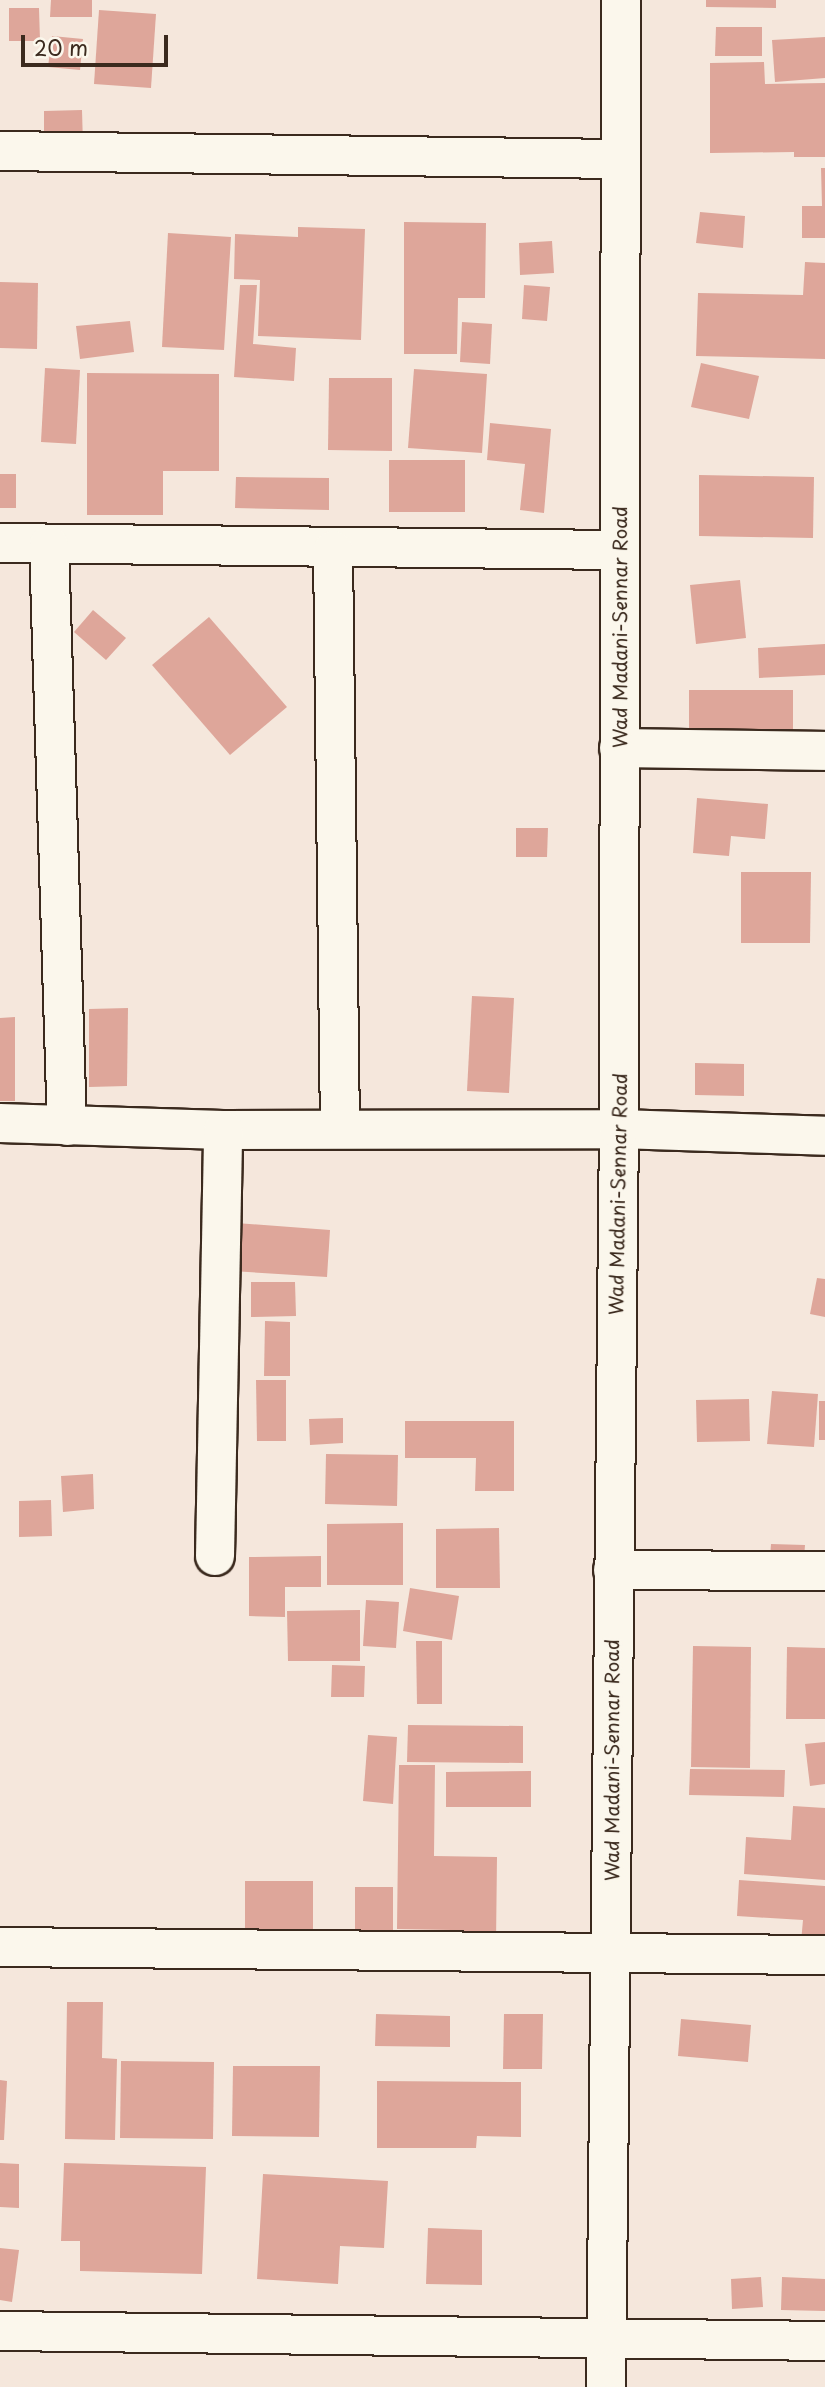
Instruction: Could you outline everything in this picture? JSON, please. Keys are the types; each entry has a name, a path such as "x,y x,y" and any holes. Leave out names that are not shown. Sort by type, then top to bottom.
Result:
{"street":[{"name":"Wad Madani-Sennar Road","path":"606,2387 619,1129 621,0"},
{"path":"0,152 621,159"},
{"path":"0,544 333,550 620,550"},
{"path":"49,545 67,1126"},
{"path":"333,550 340,1129"},
{"path":"619,748 825,751"},
{"path":"0,1124 223,1130 619,1129 825,1136"},
{"path":"215,1556 223,1130"},
{"path":"613,1570 825,1571"},
{"path":"0,1947 825,1955"},
{"path":"0,2332 825,2341"}],"building":[{"path":"51,0 92,0 92,17 50,17"},
{"path":"706,0 776,0 776,8 706,7"},
{"path":"9,8 39,8 40,41 9,41"},
{"path":"99,10 156,14 151,88 94,84"},
{"path":"716,27 762,27 762,56 715,56"},
{"path":"52,36 83,39 80,70 48,67"},
{"path":"825,37 825,78 775,82 772,40"},
{"path":"764,62 765,84 825,83 825,157 794,157 794,152 710,153 710,63"},
{"path":"82,110 83,145 44,145 44,111"},
{"path":"821,168 825,168 825,238 802,238 802,206 822,206"},
{"path":"700,212 745,216 743,248 696,243"},
{"path":"404,222 486,223 485,298 458,298 457,354 404,354"},
{"path":"298,227 365,229 361,340 258,336 260,280 234,279 235,234 298,237"},
{"path":"168,233 231,237 224,350 162,347"},
{"path":"552,241 554,273 520,275 519,243"},
{"path":"805,262 825,263 825,359 696,356 698,293 803,295"},
{"path":"0,282 38,283 37,349 0,348"},
{"path":"240,285 257,285 253,344 296,348 294,381 234,377"},
{"path":"524,285 550,287 547,321 522,319"},
{"path":"130,321 134,352 80,359 76,326"},
{"path":"462,322 492,324 490,364 460,362"},
{"path":"701,363 759,376 749,419 691,407"},
{"path":"45,368 80,370 76,444 41,442"},
{"path":"414,369 487,374 482,453 408,448"},
{"path":"87,373 219,374 219,471 163,471 163,515 87,515"},
{"path":"329,378 392,378 392,451 328,450"},
{"path":"490,423 551,429 544,513 520,510 525,464 487,460"},
{"path":"389,460 465,460 465,512 389,512"},
{"path":"0,474 16,474 16,508 0,508"},
{"path":"699,475 814,477 813,538 699,536"},
{"path":"236,477 329,478 329,510 235,508"},
{"path":"740,580 746,638 696,644 690,585"},
{"path":"93,610 126,638 106,660 74,632"},
{"path":"209,617 287,707 230,755 152,665"},
{"path":"825,644 825,675 759,678 758,648"},
{"path":"689,690 793,690 793,731 689,730"},
{"path":"697,798 768,804 765,839 731,836 729,856 693,853"},
{"path":"516,828 548,828 547,857 516,857"},
{"path":"741,872 811,872 810,943 741,943"},
{"path":"472,996 514,998 509,1093 467,1091"},
{"path":"128,1008 127,1086 89,1087 89,1009"},
{"path":"15,1017 15,1101 0,1101 0,1018"},
{"path":"695,1063 744,1064 744,1096 695,1095"},
{"path":"236,1223 330,1230 327,1277 232,1271"},
{"path":"817,1278 825,1279 825,1317 810,1314"},
{"path":"251,1282 295,1282 296,1316 251,1317"},
{"path":"265,1321 290,1322 290,1376 264,1376"},
{"path":"256,1380 286,1380 286,1441 257,1441"},
{"path":"772,1391 818,1394 814,1447 767,1444"},
{"path":"749,1399 750,1441 697,1442 696,1400"},
{"path":"819,1401 825,1401 825,1440 819,1440"},
{"path":"343,1418 343,1443 310,1445 309,1419"},
{"path":"405,1421 514,1421 514,1491 475,1491 476,1458 405,1458"},
{"path":"326,1454 398,1455 397,1506 325,1504"},
{"path":"93,1474 94,1509 63,1512 61,1476"},
{"path":"51,1500 52,1536 19,1537 19,1501"},
{"path":"403,1523 403,1585 327,1585 327,1524"},
{"path":"499,1528 500,1588 436,1588 436,1529"},
{"path":"771,1544 805,1545 803,1572 769,1570"},
{"path":"321,1556 321,1587 285,1587 285,1617 249,1616 249,1557"},
{"path":"410,1588 459,1596 452,1640 403,1631"},
{"path":"366,1600 399,1602 396,1648 363,1646"},
{"path":"360,1610 360,1661 288,1661 287,1611"},
{"path":"416,1641 442,1641 442,1704 417,1704"},
{"path":"693,1646 751,1647 750,1768 691,1767"},
{"path":"787,1647 825,1648 825,1719 786,1719"},
{"path":"332,1665 365,1666 364,1697 331,1697"},
{"path":"408,1725 523,1726 523,1763 407,1762"},
{"path":"368,1735 397,1737 393,1804 363,1801"},
{"path":"825,1742 825,1784 810,1786 805,1744"},
{"path":"399,1765 435,1765 434,1856 497,1857 496,1943 452,1942 452,1930 397,1929"},
{"path":"690,1769 785,1770 784,1797 689,1795"},
{"path":"531,1771 531,1807 446,1807 446,1772"},
{"path":"793,1806 825,1808 825,1880 744,1874 746,1837 791,1840"},
{"path":"739,1880 825,1886 825,1944 801,1942 803,1920 737,1916"},
{"path":"245,1881 313,1881 313,1945 245,1945"},
{"path":"355,1887 393,1887 393,1948 355,1948"},
{"path":"67,2002 103,2002 102,2058 117,2059 115,2140 65,2139"},
{"path":"376,2014 450,2016 450,2047 375,2046"},
{"path":"504,2014 543,2014 542,2069 503,2069"},
{"path":"681,2019 751,2025 748,2062 678,2056"},
{"path":"121,2061 214,2062 213,2139 120,2138"},
{"path":"233,2066 320,2066 319,2137 232,2136"},
{"path":"0,2080 7,2081 4,2140 0,2140"},
{"path":"377,2081 521,2082 521,2137 477,2136 476,2148 377,2148"},
{"path":"0,2163 19,2164 19,2208 0,2207"},
{"path":"64,2163 206,2167 202,2274 80,2271 80,2241 61,2241"},
{"path":"263,2174 388,2181 384,2248 340,2246 338,2284 257,2279"},
{"path":"428,2228 482,2230 482,2285 426,2284"},
{"path":"0,2248 19,2250 12,2302 0,2300"},
{"path":"761,2277 763,2307 732,2309 731,2279"},
{"path":"782,2277 825,2279 825,2311 781,2310"}]}
